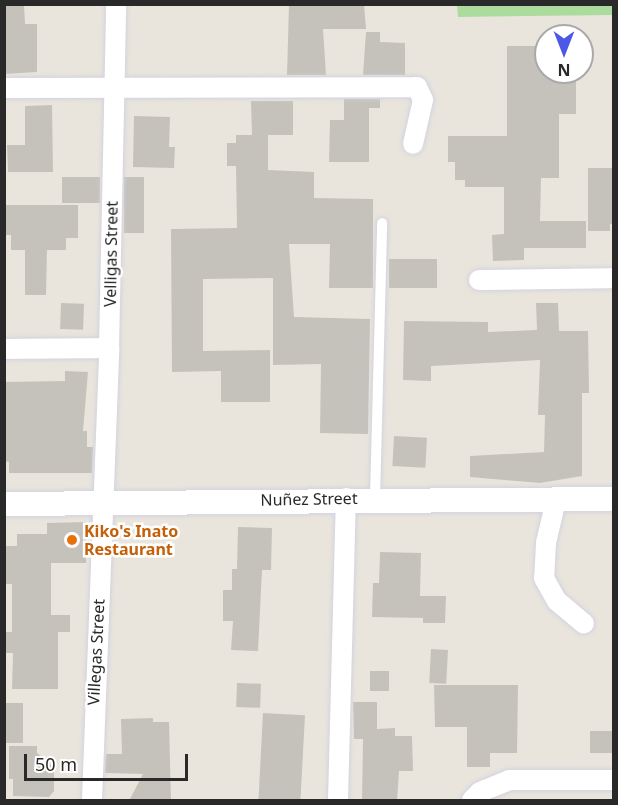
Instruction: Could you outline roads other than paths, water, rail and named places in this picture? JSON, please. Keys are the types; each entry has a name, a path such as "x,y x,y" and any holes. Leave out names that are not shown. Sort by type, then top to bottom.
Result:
{"street":[{"name":"Velligas Street","path":"104,503 116,4"},
{"path":"4,88 417,87 423,100 413,144"},
{"path":"479,280 614,278"},
{"path":"4,349 109,348"},
{"path":"338,801 346,498"},
{"name":"Nuñez Street","path":"4,504 346,498 614,499"},
{"path":"556,500 546,543 544,578 557,602 584,624"},
{"name":"Villegas Street","path":"92,801 104,503"},
{"path":"472,801 480,792 510,780 614,780"}],"lane":[{"path":"375,498 382,224"}],"place":[{"name":"Kiko's Inato Restaurant","path":"72,540"}]}
